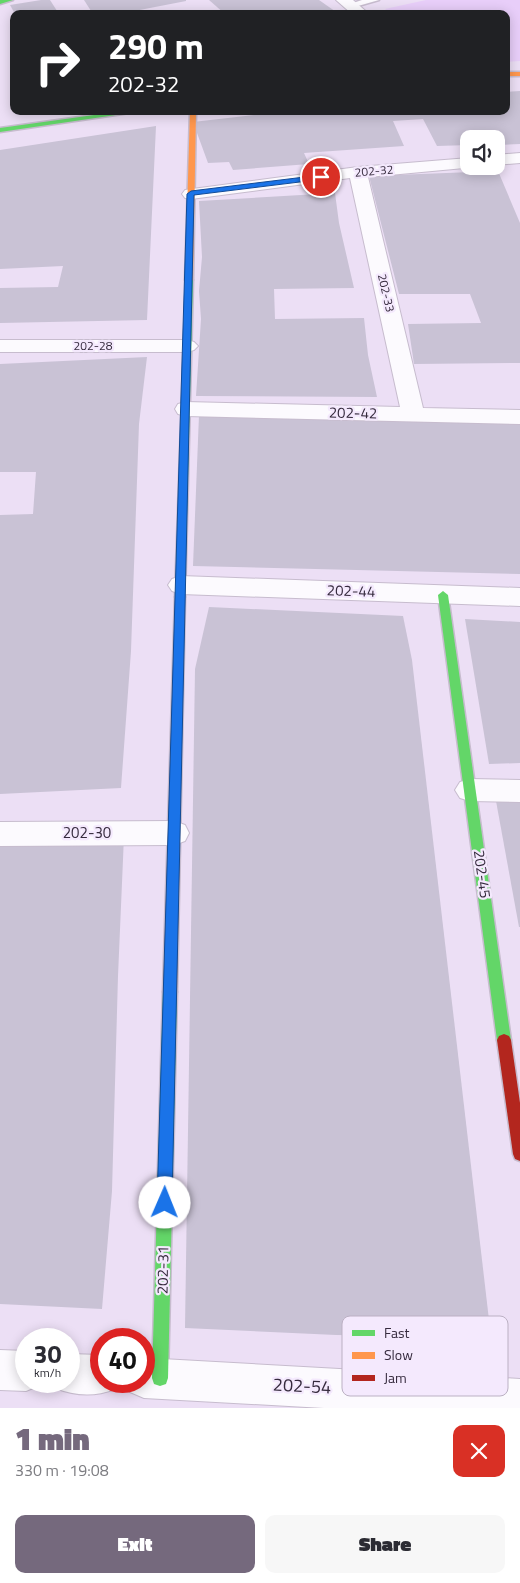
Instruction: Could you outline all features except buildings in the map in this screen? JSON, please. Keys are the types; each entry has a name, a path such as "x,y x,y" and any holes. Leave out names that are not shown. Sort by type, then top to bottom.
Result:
{"street":[{"path":"0,2 10,0"},
{"path":"0,130 111,115"},
{"name":"202-31","path":"154,1328 174,833 193,115"},
{"path":"505,159 520,158"},
{"name":"202-32","path":"191,194 358,172 460,164"},
{"name":"202-33","path":"358,172 413,414"},
{"name":"202-28","path":"0,346 187,346"},
{"name":"202-42","path":"186,409 520,417"},
{"name":"202-44","path":"181,585 520,597"},
{"name":"202-45","path":"443,595 470,790 513,1047 520,1154"},
{"path":"470,790 520,791"},
{"name":"202-30","path":"0,834 174,833"},
{"path":"0,1370 15,1371"},
{"name":"202-54","path":"155,1378 342,1389"},
{"name":"202-54","path":"467,1396 520,1399"}],"lane":[{"path":"352,6 375,0"}],"shaded area":[{"path":"426,0 520,0 520,61 510,62 510,10 385,9"}],"traffic: fast":[{"path":"0,2 10,0"},
{"path":"0,130 111,115"},
{"path":"180,597 189,280"},
{"path":"443,595 504,1040"},
{"path":"160,1378 170,992"}],"traffic: slow":[{"path":"510,74 520,74"},
{"path":"189,280 193,115"},
{"path":"170,992 180,597"}],"traffic: jam":[{"path":"504,1040 520,1154"}],"route":[{"path":"165,1203 191,194 321,177"}]}
